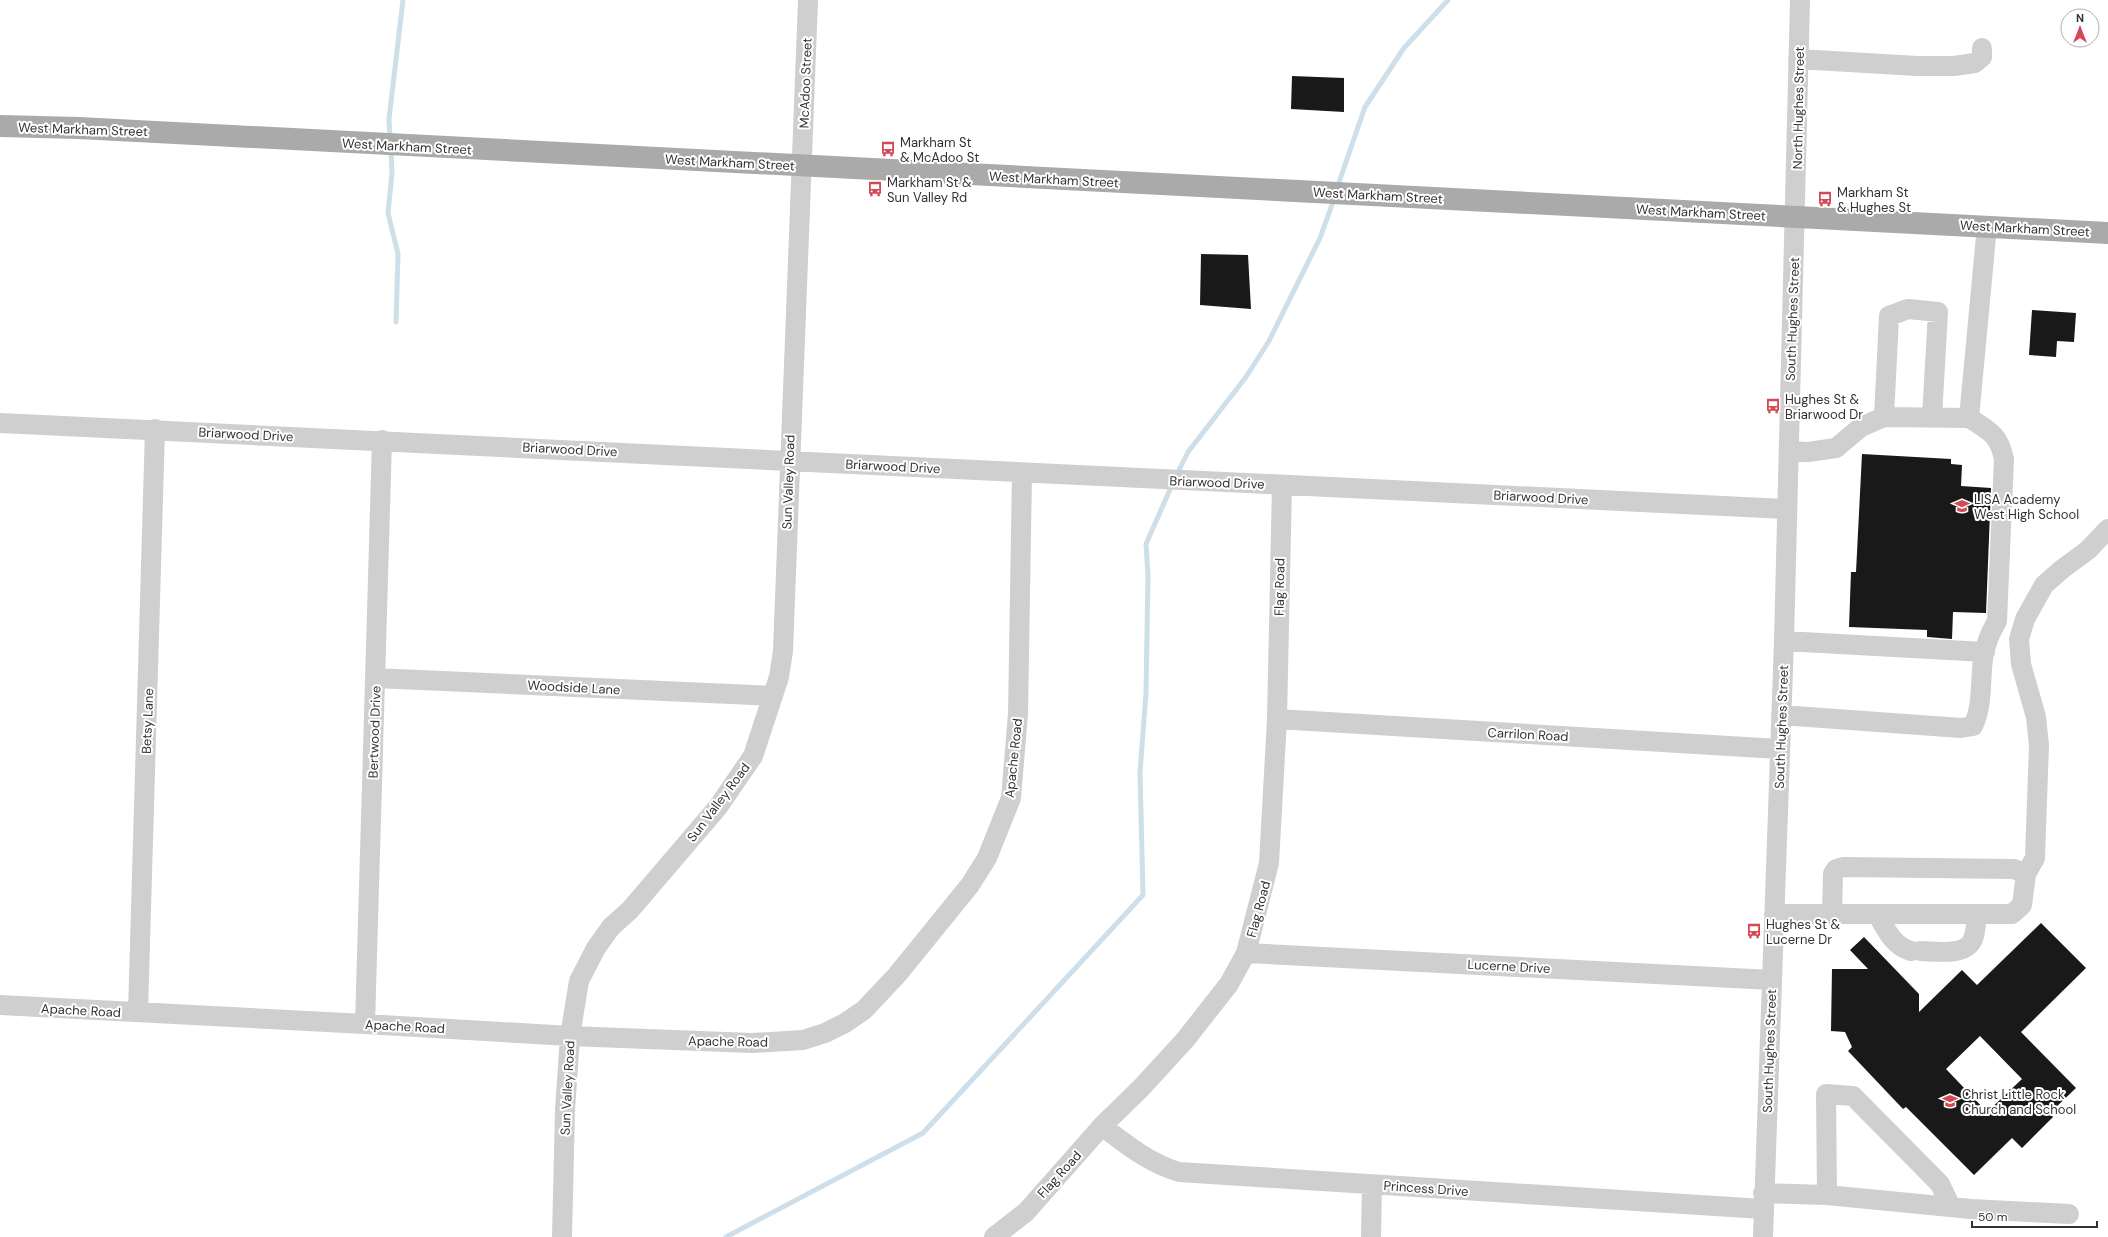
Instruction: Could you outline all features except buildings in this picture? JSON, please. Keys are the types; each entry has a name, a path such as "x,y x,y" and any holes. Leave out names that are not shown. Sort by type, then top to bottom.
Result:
{"main road":[{"name":"West Markham Street","path":"0,126 2108,233"}],"street":[{"name":"McAdoo Street","path":"803,166 808,0"},
{"name":"North Hughes Street","path":"1795,217 1800,0"},
{"path":"1798,59 1954,66 1975,63 1982,57 1982,48"},
{"name":"Sun Valley Road","path":"562,1237 565,1110 570,1036 579,981 596,948 611,927 630,910 718,807 736,782 753,756 779,677 783,651 789,461 803,166"},
{"name":"South Hughes Street","path":"1763,1237 1763,1201 1784,641 1795,217"},
{"path":"1969,418 1987,226"},
{"path":"1884,417 1889,316 1908,309 1938,312 1932,417"},
{"path":"1781,715 1961,728 1973,726 1978,717 1985,652 1989,634 1997,621 2004,459 2001,445 1990,431 1969,418 1884,417 1861,427 1836,448 1808,452 1789,451"},
{"name":"Briarwood Drive","path":"0,423 382,440 1164,480 1282,484 1787,509"},
{"name":"Betsy Lane","path":"138,1012 155,430"},
{"name":"Bertwood Drive","path":"365,1024 382,440"},
{"name":"Apache Road","path":"0,1005 570,1036 752,1043 803,1040 825,1034 864,1010 897,975 951,910 987,858 1010,798 1019,701 1022,473"},
{"name":"Flag Road","path":"994,1237 1026,1212 1102,1126 1141,1088 1185,1040 1229,984 1246,953 1269,863 1277,719 1282,484"},
{"path":"1774,914 2012,914 2018,910 2022,905 2026,874 2035,858 2039,745 2036,717 2021,664 2019,639 2025,619 2044,585 2088,550 2108,529"},
{"path":"1784,641 1985,652"},
{"name":"Woodside Lane","path":"376,678 773,696"},
{"name":"Carrilon Road","path":"1277,719 1779,749"},
{"path":"1832,914 1833,874 1836,869 1843,867 2014,869 2026,874"},
{"path":"1877,914 1890,935 1901,948 1916,951 1960,951 1968,947 1973,940 1977,914"},
{"name":"Lucerne Drive","path":"1246,953 1772,980"},
{"path":"1827,1195 1826,1094 1853,1096 1940,1184 1951,1207"},
{"name":"Princess Drive","path":"1102,1126 1142,1157 1160,1166 1179,1172 1372,1184 1763,1201 1827,1195 1951,1207 2069,1214"},
{"path":"1371,1237 1372,1184"}],"waterway":[{"path":"390,138 389,119 403,0"},
{"path":"1337,188 1365,107 1404,48 1448,0"},
{"path":"391,150 392,173 388,213 398,254 396,322"},
{"path":"1176,476 1188,452 1246,377 1269,341 1320,238 1334,199"},
{"path":"726,1237 923,1133 1143,895 1140,772 1146,693 1148,575 1146,544 1172,485"}],"place":[{"name":"Markham St & McAdoo St","path":"888,149"},
{"name":"Markham St & Sun Valley Rd","path":"875,189"},
{"name":"Markham St & Hughes St","path":"1825,199"},
{"name":"Hughes St & Briarwood Dr","path":"1773,406"},
{"name":"LISA Academy West High School","path":"1962,506"},
{"name":"Hughes St & Lucerne Dr","path":"1754,931"},
{"name":"Christ Little Rock Church and School","path":"1950,1101"}]}
